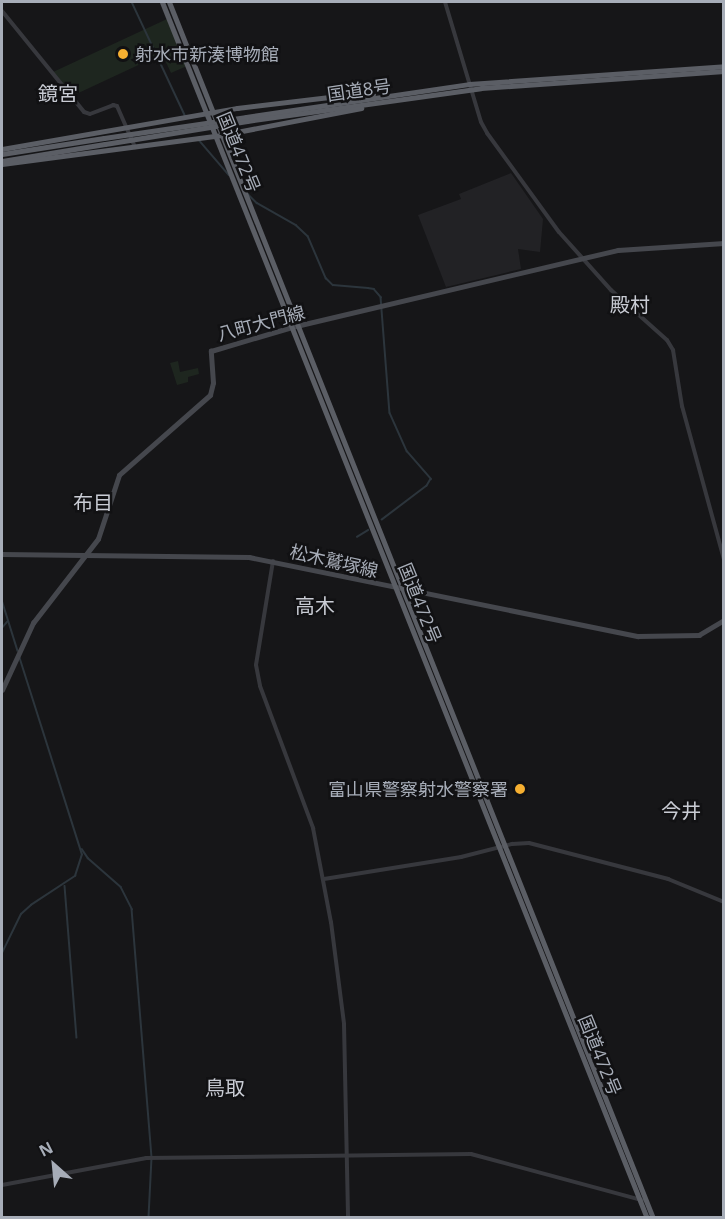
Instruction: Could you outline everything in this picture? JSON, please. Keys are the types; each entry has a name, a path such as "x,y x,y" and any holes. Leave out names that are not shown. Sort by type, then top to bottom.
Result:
{"highway":[{"name":"国道472号","path":"162,2 200,98 210,113"},
{"name":"国道472号","path":"169,2 210,113 643,1199 653,1218"},
{"name":"国道8号","path":"2,154 105,141 382,96 723,66"},
{"name":"国道8号","path":"246,119 374,104 471,87 723,71"},
{"path":"2,149 210,113 346,95 382,96"},
{"path":"189,117 199,109 200,98"},
{"path":"2,162 219,135 374,104"},
{"path":"230,155 231,140 235,135 249,130"},
{"name":"国道472号","path":"219,135 230,155 295,326"},
{"name":"国道8号","path":"2,162 105,141"},
{"name":"国道472号","path":"643,1199 647,1218"}],"main road":[{"name":"八町大門線","path":"2,690 23,639 86,555 104,524 119,476 210,395 213,383 211,351 295,326 633,247 723,243"},
{"name":"松木鷲塚線","path":"2,554 232,556 273,561 638,636 699,635 723,620"}],"street":[{"path":"445,2 481,122 488,133 559,232 611,290 667,340 673,350 682,406 723,560"},
{"path":"2,11 84,112 90,114 113,105 117,106 135,147"},
{"path":"273,561 256,665 260,686 313,828 324,879 342,999 348,1218"},
{"path":"324,879 453,859 503,846 529,843 691,886 723,902"},
{"path":"2,1185 146,1158 471,1154 643,1199"}],"shaded area":[{"path":"167,19 187,66 171,73 162,54 72,96 53,72"},
{"path":"511,173 543,219 540,252 518,249 521,269 446,287 418,215 461,199 459,194"},
{"path":"178,361 180,372 198,368 199,374 188,377 188,382 177,385 170,363"}],"waterway":[{"path":"132,2 185,115"},
{"path":"199,140 229,175"},
{"path":"247,193 257,203 296,225 308,236 326,278 333,285 374,289 381,297 390,413 407,451 431,479 427,486 382,520"},
{"path":"357,537 368,530"},
{"path":"2,600 18,651"},
{"path":"2,628 7,622"},
{"path":"2,953 21,914 75,876 82,855 19,656"},
{"path":"82,849 88,858 121,887 132,909 152,1158 149,1218"},
{"path":"65,886 77,1038"}],"place":[{"name":"射水市新湊博物館","path":"123,54"},
{"name":"富山県警察射水警察署","path":"520,789"}],"district":[{"name":"鏡宮","path":"58,93"},
{"name":"殿村","path":"630,304"},
{"name":"布目","path":"93,502"},
{"name":"高木","path":"315,605"},
{"name":"今井","path":"681,810"},
{"name":"鳥取","path":"225,1087"}]}
